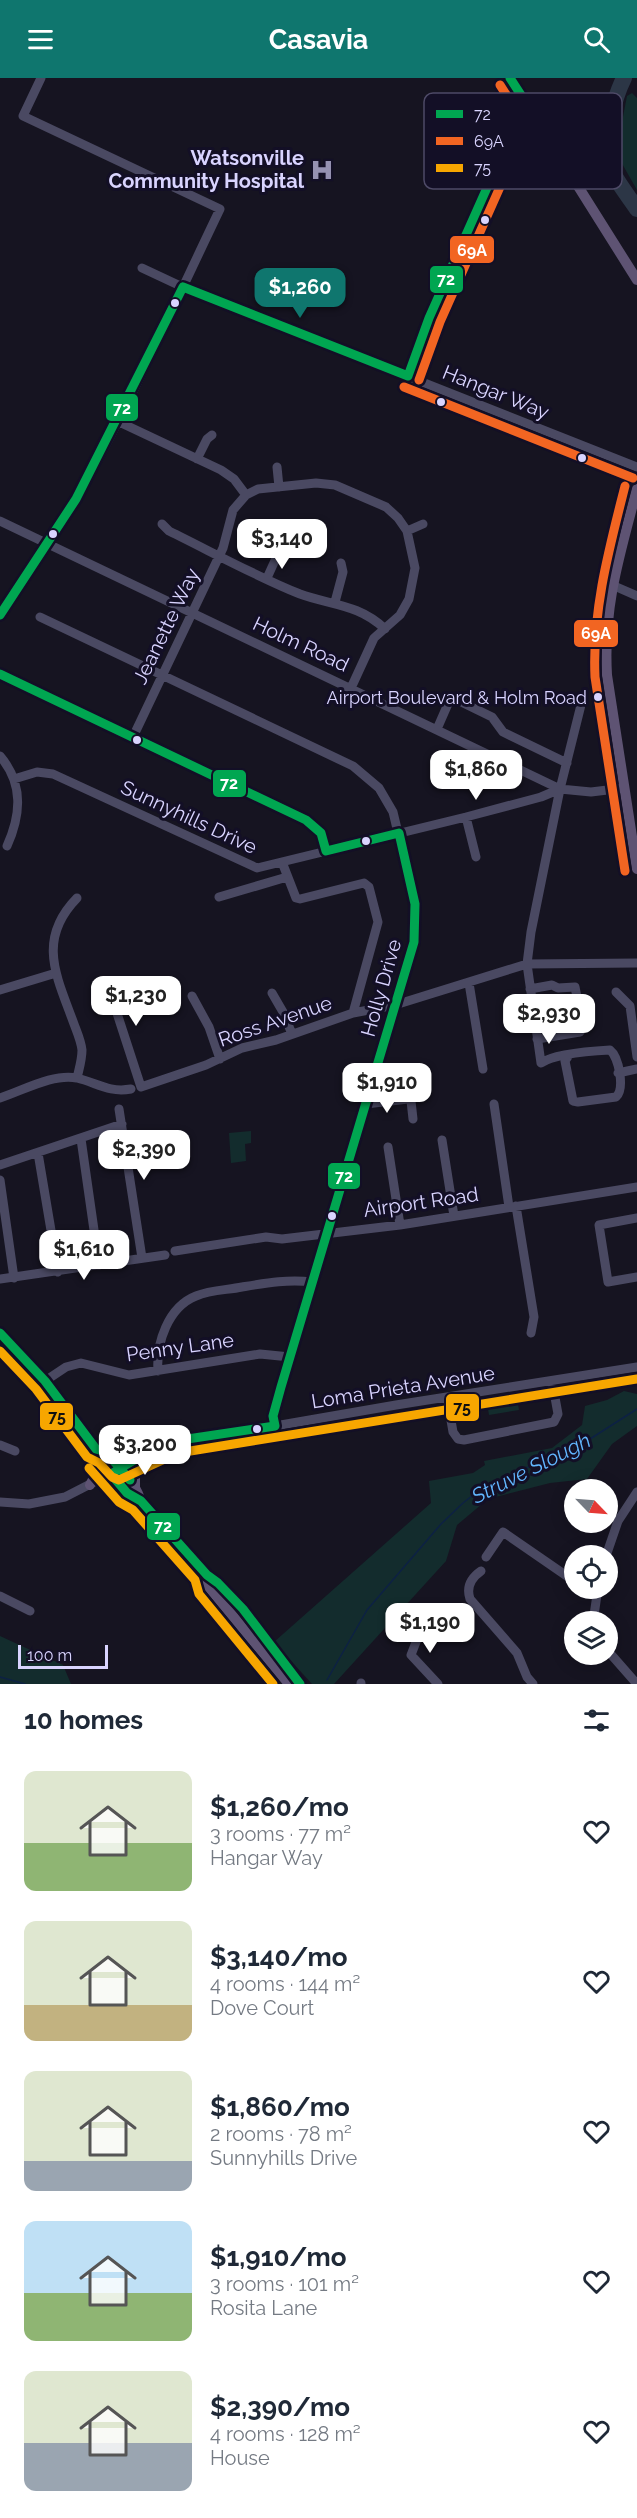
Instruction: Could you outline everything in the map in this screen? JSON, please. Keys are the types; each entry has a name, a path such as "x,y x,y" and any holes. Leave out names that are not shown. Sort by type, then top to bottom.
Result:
{"main road":[{"path":"510,78 520,93"},
{"path":"580,189 637,280"},
{"path":"637,489 612,585 606,628 607,675 637,869"},
{"path":"0,1333 45,1381 97,1454 98,1470 90,1485"},
{"path":"97,1454 106,1452 127,1493 141,1501 207,1575 216,1580 300,1684"},
{"path":"141,1456 135,1471 135,1486 141,1501"},
{"path":"115,1471 135,1486"},
{"path":"207,1575 208,1586 289,1684"}],"street":[{"path":"0,615 76,499 117,422 220,209 23,116 41,78"},
{"path":"408,376 429,318 486,189"},
{"name":"Hangar Way","path":"142,268 183,287 637,467"},
{"path":"117,422 230,476 246,495 258,489 316,483 335,485 386,507 398,518 406,531 413,554 414,575 406,605 392,628 374,638 351,688"},
{"path":"197,459 207,439 212,435"},
{"path":"277,467 279,487"},
{"name":"Jeanette Way","path":"133,737 219,555 226,539 233,510 246,495"},
{"name":"Holm Road","path":"0,521 560,789 591,792 624,788"},
{"path":"162,524 169,531 302,594 336,602 392,628"},
{"path":"406,531 423,524"},
{"path":"267,578 277,556"},
{"path":"336,602 343,572 341,563"},
{"path":"612,585 637,596"},
{"name":"Holly Drive","path":"40,617 359,770 387,799 399,833 415,904 414,942 273,1416 275,1426"},
{"path":"0,674 306,820 321,833 326,851"},
{"path":"437,729 452,698 492,717 503,732 567,762"},
{"path":"568,1055 565,1061 571,1096 575,1102 618,1096 621,1088 615,1055 610,1050 568,1055 547,1059 541,1063 527,964 531,932 560,789 581,705"},
{"path":"0,756 14,779 19,812 7,846"},
{"name":"Sunnyhills Drive","path":"14,779 37,772 53,774 252,867 265,868 541,797 560,789"},
{"path":"466,817 476,856"},
{"path":"282,862 296,898 300,899 364,883 369,885 378,922 352,1013"},
{"path":"219,897 287,877"},
{"path":"77,898 63,915 55,934 52,953 56,973 81,1045 82,1054 77,1078"},
{"path":"395,1005 527,964 637,963"},
{"path":"0,990 56,973"},
{"path":"469,983 483,1070"},
{"name":"Ross Avenue","path":"165,984 141,988 114,1004 141,1087 220,1059 242,1048 292,1034 352,1013 395,1005"},
{"path":"530,989 552,985 558,988 575,987 582,1018 583,1027 580,1032 537,1039"},
{"path":"616,992 630,1006 637,1057"},
{"path":"272,993 284,1012 292,1034"},
{"path":"192,996 209,1027 220,1059"},
{"path":"618,1073 637,1069"},
{"path":"0,1098 62,1078 77,1078 111,1090 131,1089"},
{"path":"366,1104 408,1099 411,1101 412,1119"},
{"path":"494,1104 534,1317 531,1333"},
{"path":"119,1108 142,1258"},
{"path":"0,1165 122,1124"},
{"path":"81,1139 99,1266"},
{"path":"442,1140 453,1216"},
{"path":"388,1147 400,1224"},
{"path":"38,1153 58,1272"},
{"path":"0,1180 2,1209 14,1278"},
{"name":"Airport Road","path":"175,1251 266,1237 282,1239 400,1224 637,1187"},
{"path":"637,1218 599,1225 608,1282 637,1277"},
{"path":"0,1279 165,1255"},
{"path":"158,1371 158,1352 166,1329 173,1314 187,1300 204,1293 292,1279 312,1282"},
{"name":"Penny Lane","path":"45,1381 66,1367 81,1363 126,1375 265,1354 290,1357"},
{"name":"Loma Prieta Avenue","path":"0,1502 29,1504 65,1497 174,1441 637,1367"},
{"path":"447,1397 453,1434 458,1439 464,1440 554,1422 558,1414 552,1381"},
{"path":"0,1445 15,1451"},
{"path":"610,1545 618,1521 637,1492"},
{"path":"486,1557 503,1532 564,1574"},
{"path":"481,1571 470,1583 468,1591 470,1599 518,1653 527,1677 533,1684"},
{"path":"0,1596 30,1611"},
{"path":"423,1624 411,1655 438,1684"},
{"path":"618,1663 636,1684"}],"green space":[{"path":"632,93 637,98 637,190 622,164 622,122 627,96"},
{"path":"251,1131 251,1143 245,1144 246,1161 231,1163 229,1133"},
{"path":"624,1391 637,1394 637,1426 612,1444 587,1479 564,1479 564,1481 488,1499 457,1525 446,1561 334,1684 312,1684 274,1642 431,1503 429,1481 473,1473 485,1465 484,1461 552,1448 582,1425 585,1406 607,1400"},
{"path":"516,1392 519,1410 489,1415 486,1397"},
{"path":"0,1636 63,1665 71,1684 0,1684"}],"waterway":[{"name":"Struve Slough","path":"327,1680 367,1610 441,1524 463,1503 482,1488 590,1439 637,1409"},
{"name":"Struve Slough","path":"0,1677 25,1684"}],"taxiway":[{"path":"618,93 624,78"},
{"path":"622,187 637,209"}],"transit line":[{"name":"72","path":"510,78 520,93"},
{"name":"69A","path":"500,85 505,93"},
{"name":"72","path":"0,615 76,499 183,287 408,376 429,318 486,189"},
{"name":"69A","path":"419,380 440,322 499,189"},
{"name":"69A","path":"404,387 633,478"},
{"name":"69A","path":"625,486 599,604 595,677 625,871"},
{"name":"72","path":"0,674 306,820 321,833 326,851 399,833 415,904 414,942 281,1387 273,1416 275,1426 174,1441 141,1456 111,1474 127,1493 141,1501 207,1575 243,1609 300,1684"},
{"name":"72","path":"0,1333 45,1381 96,1449 106,1452 130,1480"},
{"name":"75","path":"0,1351 36,1389 87,1457 99,1463 112,1477 119,1480 178,1453 637,1379"},
{"name":"75","path":"89,1468 119,1502 133,1510 195,1580 199,1594 273,1684"}],"place":[{"name":"Watsonville Community Hospital","path":"322,170"},
{"name":"Airport Boulevard & Holm Road","path":"598,697"}]}
